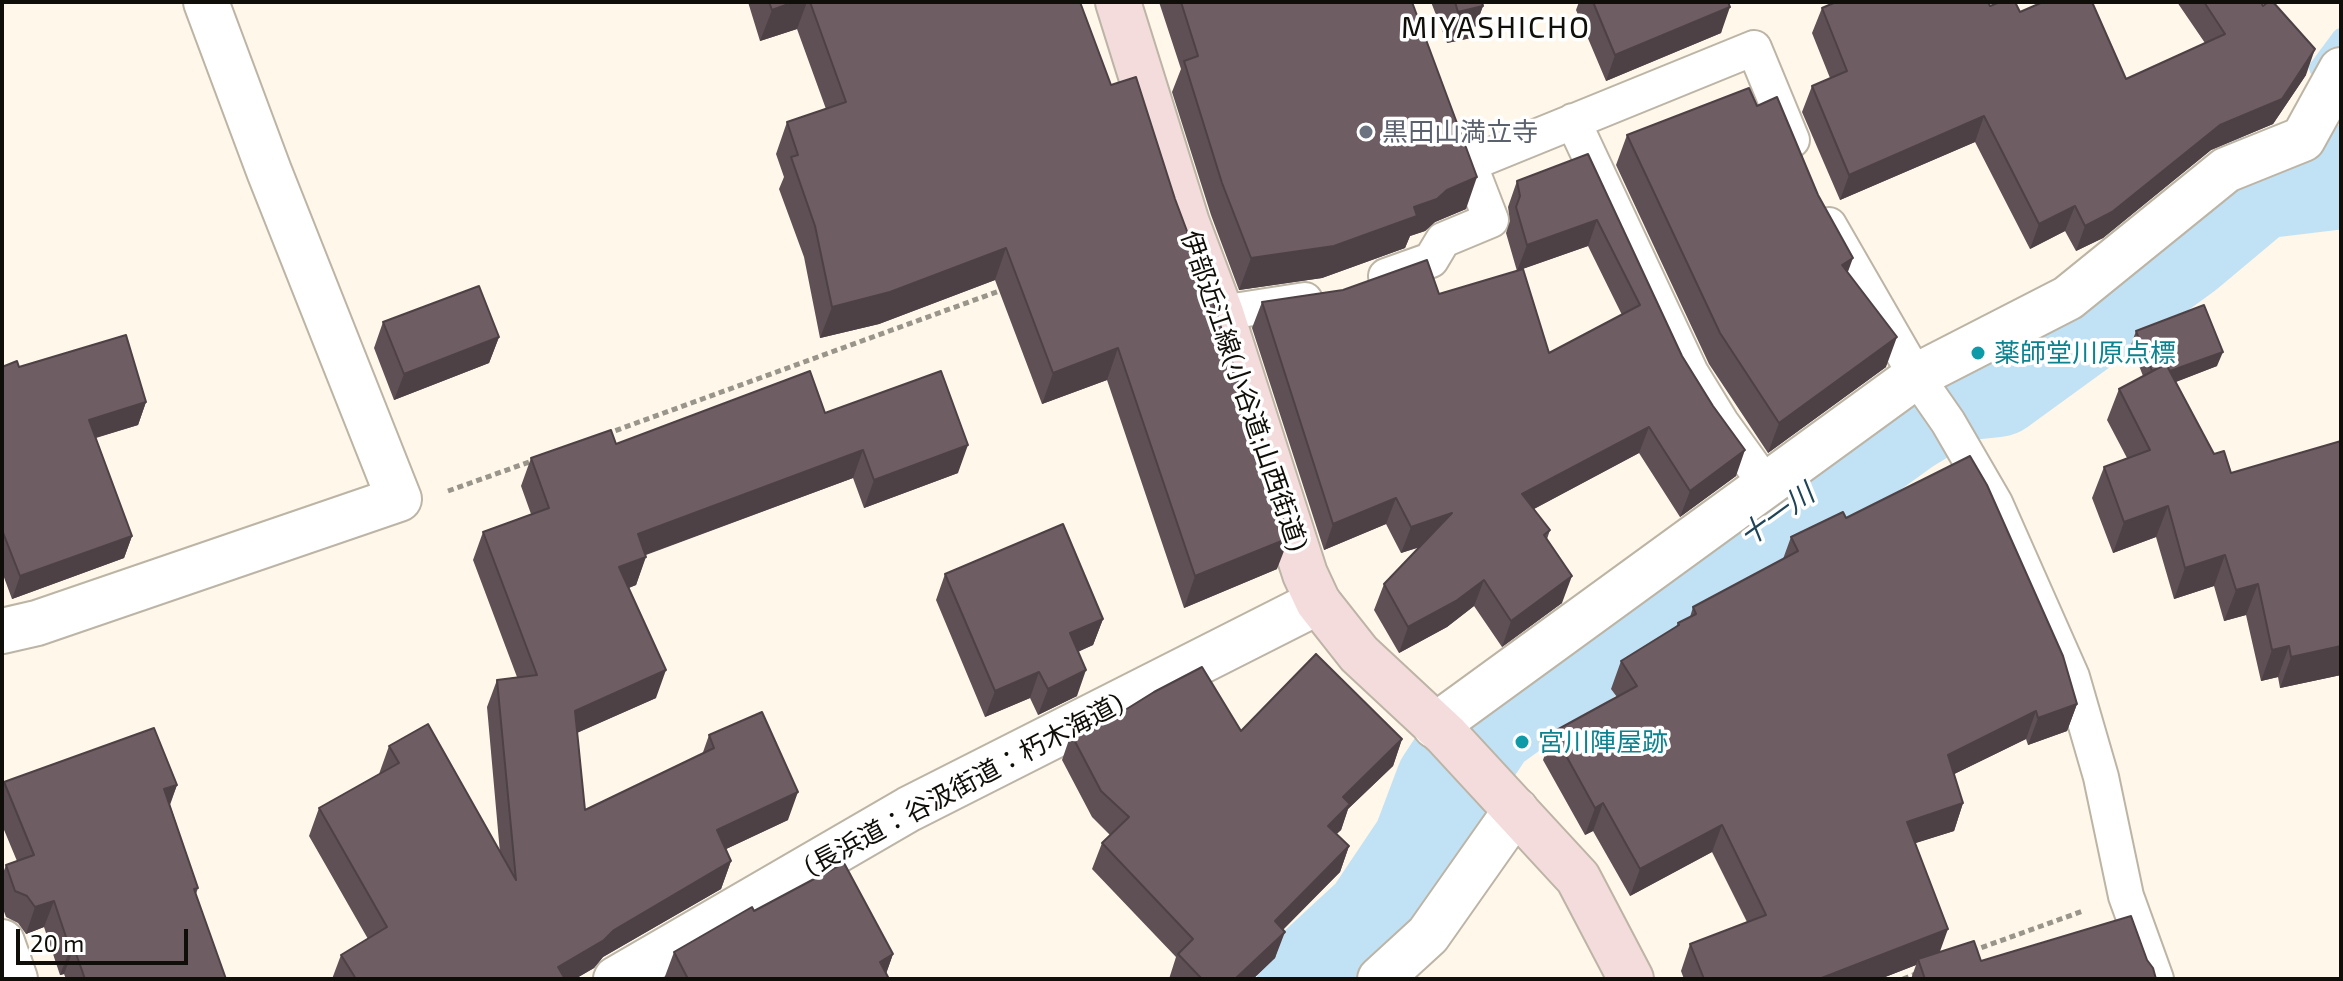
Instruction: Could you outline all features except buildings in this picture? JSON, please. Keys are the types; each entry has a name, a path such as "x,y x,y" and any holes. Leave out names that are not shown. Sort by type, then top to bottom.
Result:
{"main road":[{"name":"伊部近江線(小谷道;山西街道)","path":"1118,2 1187,223 1221,313 1305,574 1318,602 1359,654 1440,730 1578,878 1631,979"}],"street":[{"path":"2,631 37,623 399,499 269,171 206,2"},
{"path":"1440,730 1767,486 1921,382 2068,298 2226,170 2322,136 2341,70"},
{"name":"(長浜道：谷汲街道：朽木海道)","path":"616,979 909,809 1318,602"},
{"path":"1380,979 1428,935 1516,810"},
{"path":"2,942 15,979"}],"lane":[{"path":"1469,164 1754,48 1813,188 1921,382 1995,503 2072,677 2101,777 2126,896 2156,979"},
{"path":"1221,313 1327,297 1431,260 1443,240 1491,220 1453,120"},
{"path":"1573,121 1691,373 1721,422 1767,486"}],"path":[{"path":"592,439 1009,288"},
{"path":"399,499 443,493 532,461"},
{"path":"1959,956 2126,896"},
{"path":"1903,979 1931,968"}],"waterway":[{"path":"2318,68 2341,37"},
{"name":"十一川","path":"1309,979 1375,918 1424,845 1447,784 1486,725 1904,423 1960,389 1997,385 2184,249 2258,187 2341,177"}],"place":[{"name":"黒田山満立寺","path":"1366,132"},
{"name":"薬師堂川原点標","path":"1978,353"},
{"name":"宮川陣屋跡","path":"1522,742"}],"district":[{"name":"MIYASHICHO","path":"1496,28"}]}
